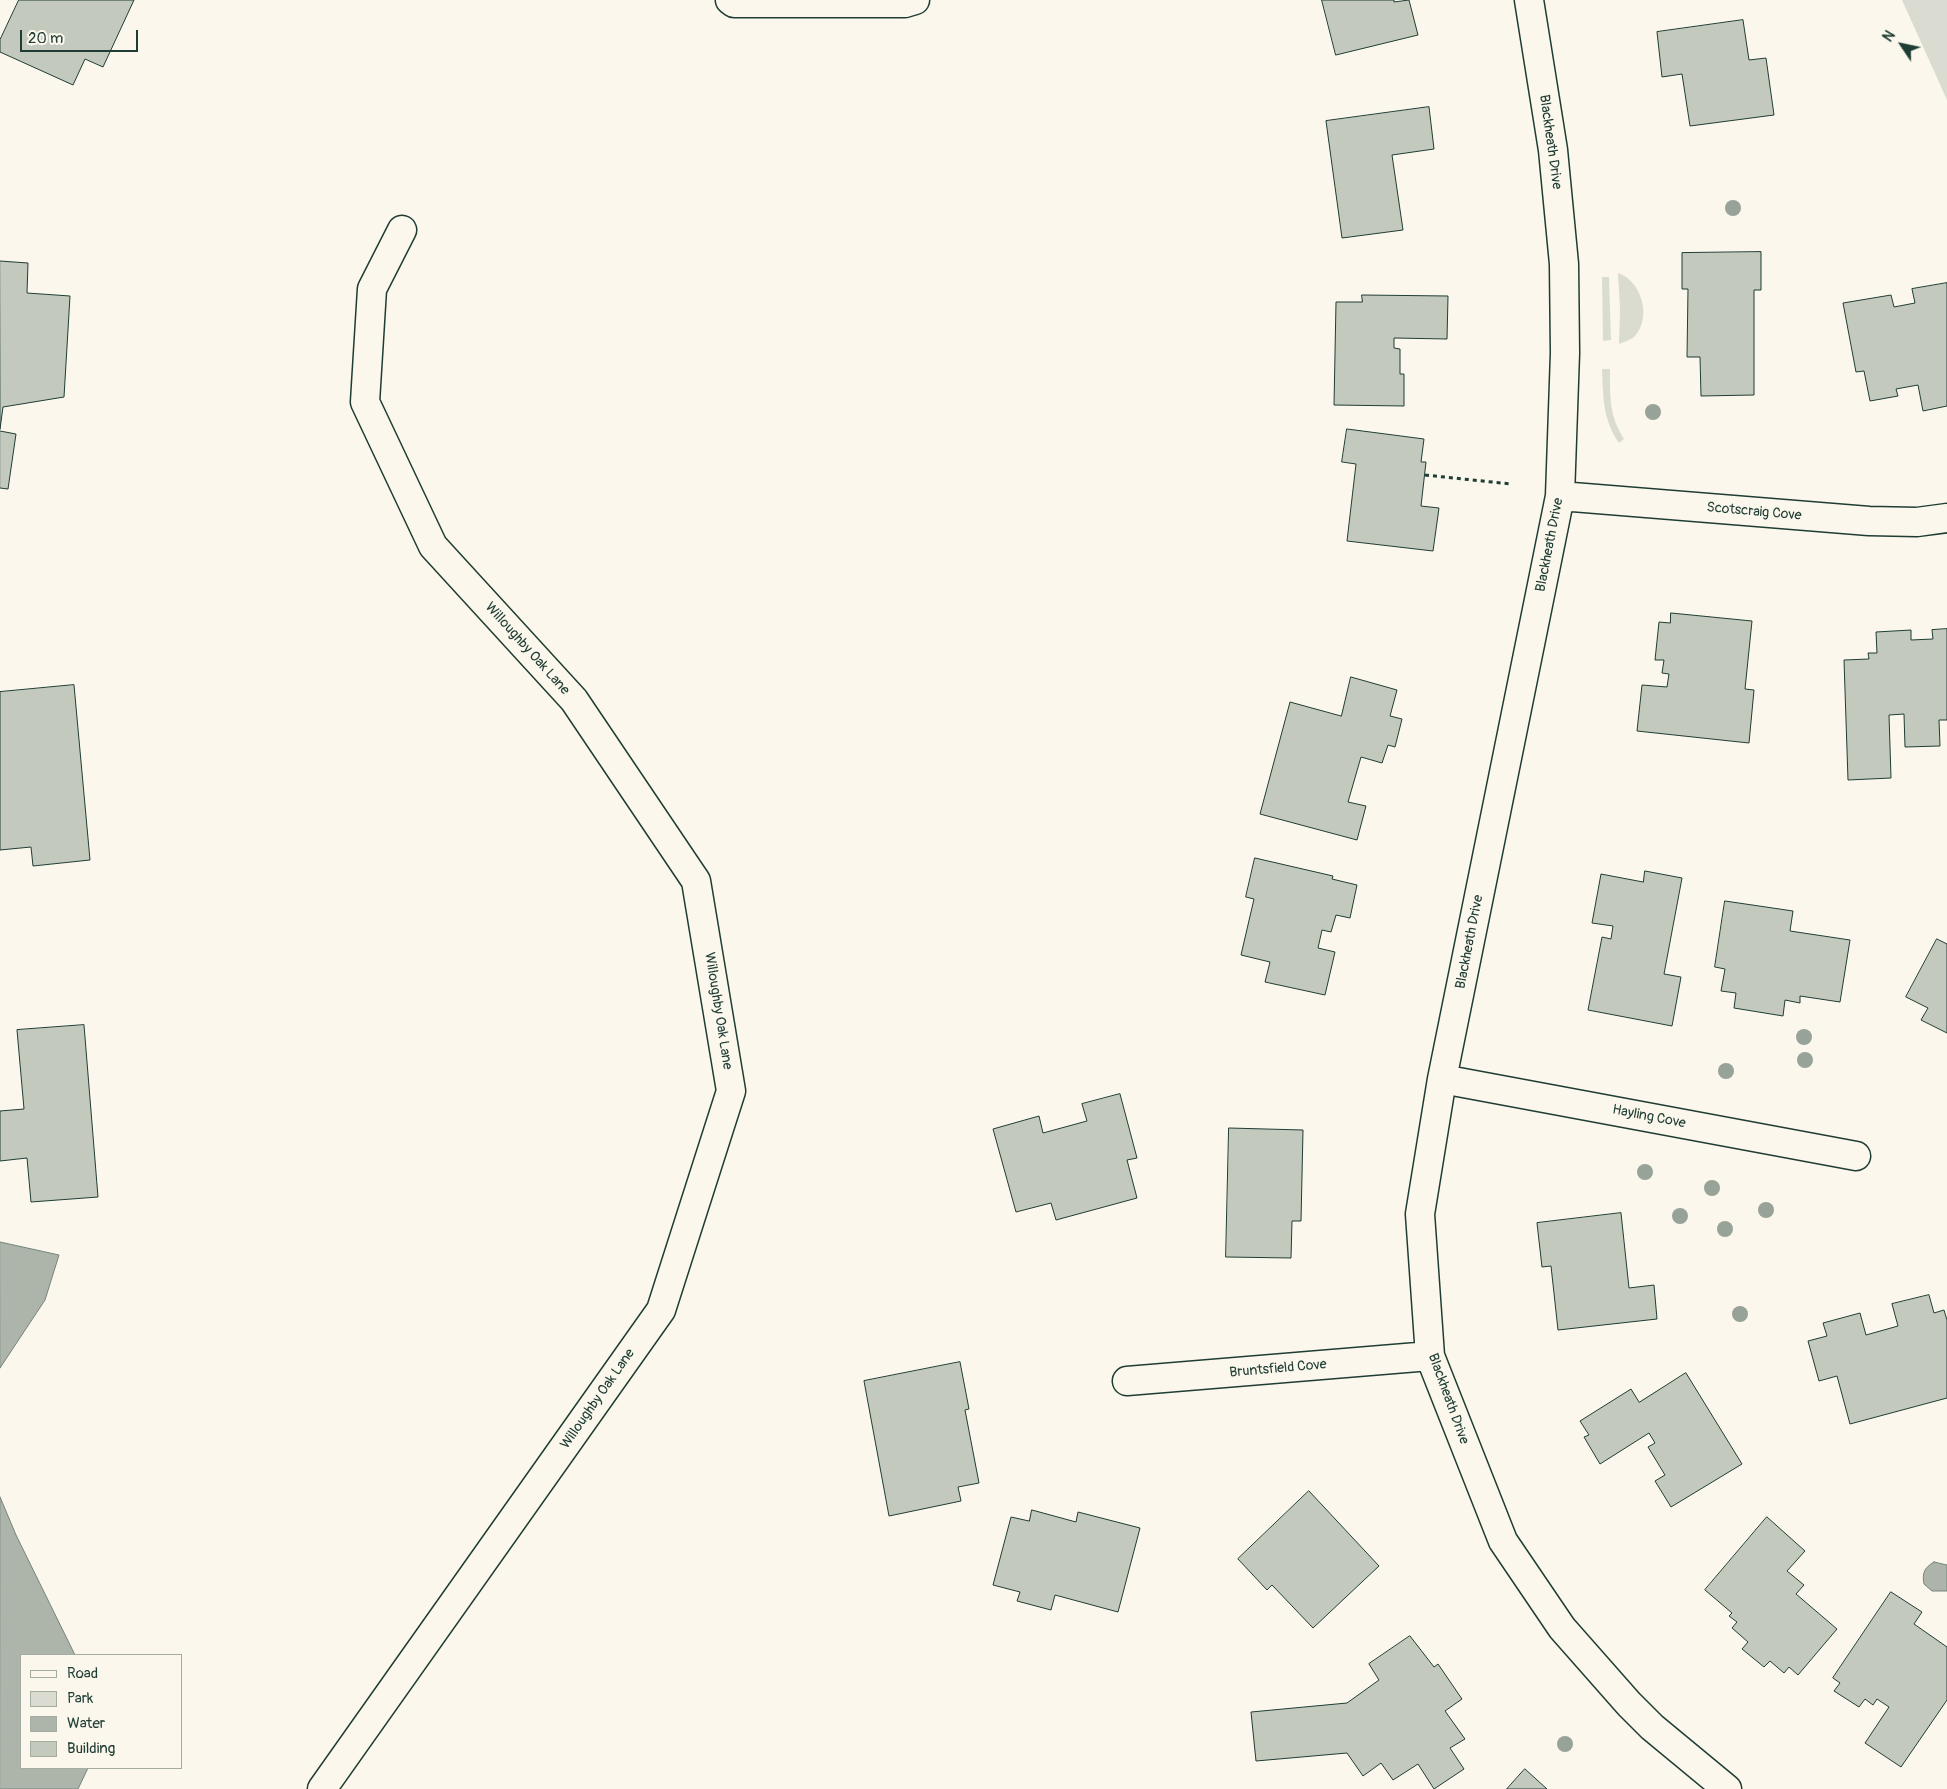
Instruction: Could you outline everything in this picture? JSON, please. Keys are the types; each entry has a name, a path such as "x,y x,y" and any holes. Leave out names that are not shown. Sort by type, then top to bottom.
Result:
{"street":[{"path":"730,0 734,2 905,3 915,0"},
{"name":"Blackheath Drive","path":"1529,0 1553,150 1564,264 1565,353 1560,496 1442,1079 1420,1214 1430,1356 1503,1541 1562,1628 1629,1704 1652,1727 1727,1789"},
{"name":"Willoughby Oak Lane","path":"322,1789 661,1310 731,1092 696,881 574,700 433,546 365,402 372,289 402,230"},
{"name":"Scotscraig Cove","path":"1560,496 1869,521 1917,522 1947,518"},
{"name":"Hayling Cove","path":"1442,1079 1856,1156"},
{"name":"Bruntsfield Cove","path":"1127,1381 1430,1356"}],"path":[{"path":"1425,475 1511,484"}],"green space":[{"path":"1902,0 1947,0 1947,100"},
{"path":"1618,273 1633,283 1642,300 1643,310 1643,320 1640,329 1634,337 1619,344 1620,309"},
{"path":"1602,277 1609,277 1611,340 1603,341"},
{"path":"1602,369 1610,369 1610,397 1613,414 1624,439 1619,443 1607,417"}],"water":[{"path":"0,1242 59,1255 45,1300 0,1368"},
{"path":"0,1497 16,1535 75,1654 20,1654 20,1769 88,1769 78,1789 0,1789"},
{"path":"1934,1562 1947,1565 1947,1591 1932,1591 1924,1584 1924,1571"}],"building":[{"path":"19,0 134,0 103,67 85,59 73,85 0,52 0,40"},
{"path":"1322,0 1394,0 1394,2 1409,0 1418,35 1336,55"},
{"path":"1743,20 1749,60 1766,58 1774,115 1690,126 1682,74 1662,77 1657,32"},
{"path":"1429,107 1434,149 1392,155 1403,230 1342,238 1326,121"},
{"path":"1761,252 1761,290 1754,290 1754,395 1701,396 1700,357 1687,357 1688,289 1682,289 1682,253"},
{"path":"0,261 28,263 27,293 70,296 64,397 3,407 0,429"},
{"path":"1947,283 1947,406 1923,411 1918,385 1896,389 1898,396 1870,401 1864,371 1856,372 1843,303 1891,295 1894,307 1915,303 1912,289"},
{"path":"1362,295 1448,296 1447,339 1394,338 1394,348 1400,349 1400,374 1404,374 1404,406 1334,405 1336,302 1362,302"},
{"path":"1347,429 1424,439 1421,462 1426,462 1421,506 1439,508 1433,551 1347,541 1356,464 1342,462"},
{"path":"0,431 16,434 8,489 0,488"},
{"path":"1671,613 1752,621 1745,689 1754,690 1749,743 1637,731 1642,685 1667,687 1669,674 1662,673 1664,660 1655,660 1659,622 1670,623"},
{"path":"1947,629 1947,720 1939,720 1940,746 1905,747 1904,714 1889,715 1891,778 1848,780 1844,660 1869,659 1868,653 1877,653 1876,632 1911,630 1911,640 1933,639 1932,630"},
{"path":"1351,677 1397,690 1390,716 1402,719 1395,747 1388,745 1382,763 1361,757 1348,802 1366,806 1357,840 1260,814 1290,702 1341,716"},
{"path":"74,685 90,860 33,866 31,847 0,850 0,692"},
{"path":"1255,858 1333,876 1332,879 1357,885 1350,918 1336,915 1331,932 1322,930 1318,948 1335,952 1325,995 1265,982 1270,962 1241,955 1254,899 1246,897"},
{"path":"1645,871 1682,878 1664,974 1681,977 1672,1026 1588,1010 1602,937 1611,939 1613,926 1592,923 1601,874 1643,882"},
{"path":"1725,901 1793,911 1790,931 1850,940 1840,1002 1800,996 1800,1003 1785,1000 1783,1016 1734,1008 1736,993 1721,991 1725,969 1715,967"},
{"path":"1937,939 1947,944 1947,1033 1921,1020 1928,1008 1906,997"},
{"path":"84,1025 98,1197 31,1202 27,1158 0,1161 0,1111 24,1109 17,1030"},
{"path":"1120,1094 1137,1158 1127,1160 1137,1198 1056,1220 1051,1203 1016,1212 993,1129 1039,1116 1043,1133 1087,1121 1082,1104"},
{"path":"1229,1128 1303,1130 1301,1221 1292,1221 1291,1258 1226,1257"},
{"path":"1621,1213 1629,1288 1654,1285 1657,1319 1558,1330 1551,1266 1542,1267 1537,1223"},
{"path":"1929,1295 1934,1313 1944,1310 1947,1320 1947,1398 1850,1424 1837,1376 1819,1381 1808,1341 1827,1336 1823,1323 1860,1313 1866,1335 1898,1326 1892,1304"},
{"path":"960,1362 969,1409 965,1410 979,1483 958,1487 961,1501 889,1516 864,1381"},
{"path":"1686,1373 1742,1464 1671,1507 1655,1481 1665,1475 1648,1447 1655,1443 1649,1433 1600,1464 1584,1437 1589,1435 1580,1421 1631,1389 1639,1402"},
{"path":"1309,1491 1379,1566 1313,1628 1272,1585 1267,1590 1238,1559"},
{"path":"1032,1510 1076,1522 1078,1512 1140,1528 1118,1612 1055,1595 1051,1610 1017,1601 1020,1592 993,1585 1011,1517 1029,1521"},
{"path":"1767,1517 1805,1551 1787,1571 1804,1585 1796,1594 1837,1629 1798,1675 1789,1667 1784,1673 1770,1661 1764,1667 1742,1649 1748,1642 1732,1628 1737,1622 1729,1616 1732,1613 1705,1590"},
{"path":"1891,1592 1922,1612 1914,1624 1947,1647 1947,1700 1901,1767 1865,1743 1889,1707 1877,1699 1873,1705 1865,1699 1859,1707 1834,1691 1840,1683 1833,1678"},
{"path":"1410,1636 1434,1667 1438,1664 1462,1699 1445,1711 1465,1739 1450,1748 1464,1769 1434,1789 1418,1764 1393,1780 1381,1763 1363,1776 1347,1753 1256,1761 1251,1712 1347,1703 1379,1680 1369,1664"},
{"path":"1525,1769 1547,1789 1507,1789"}]}
